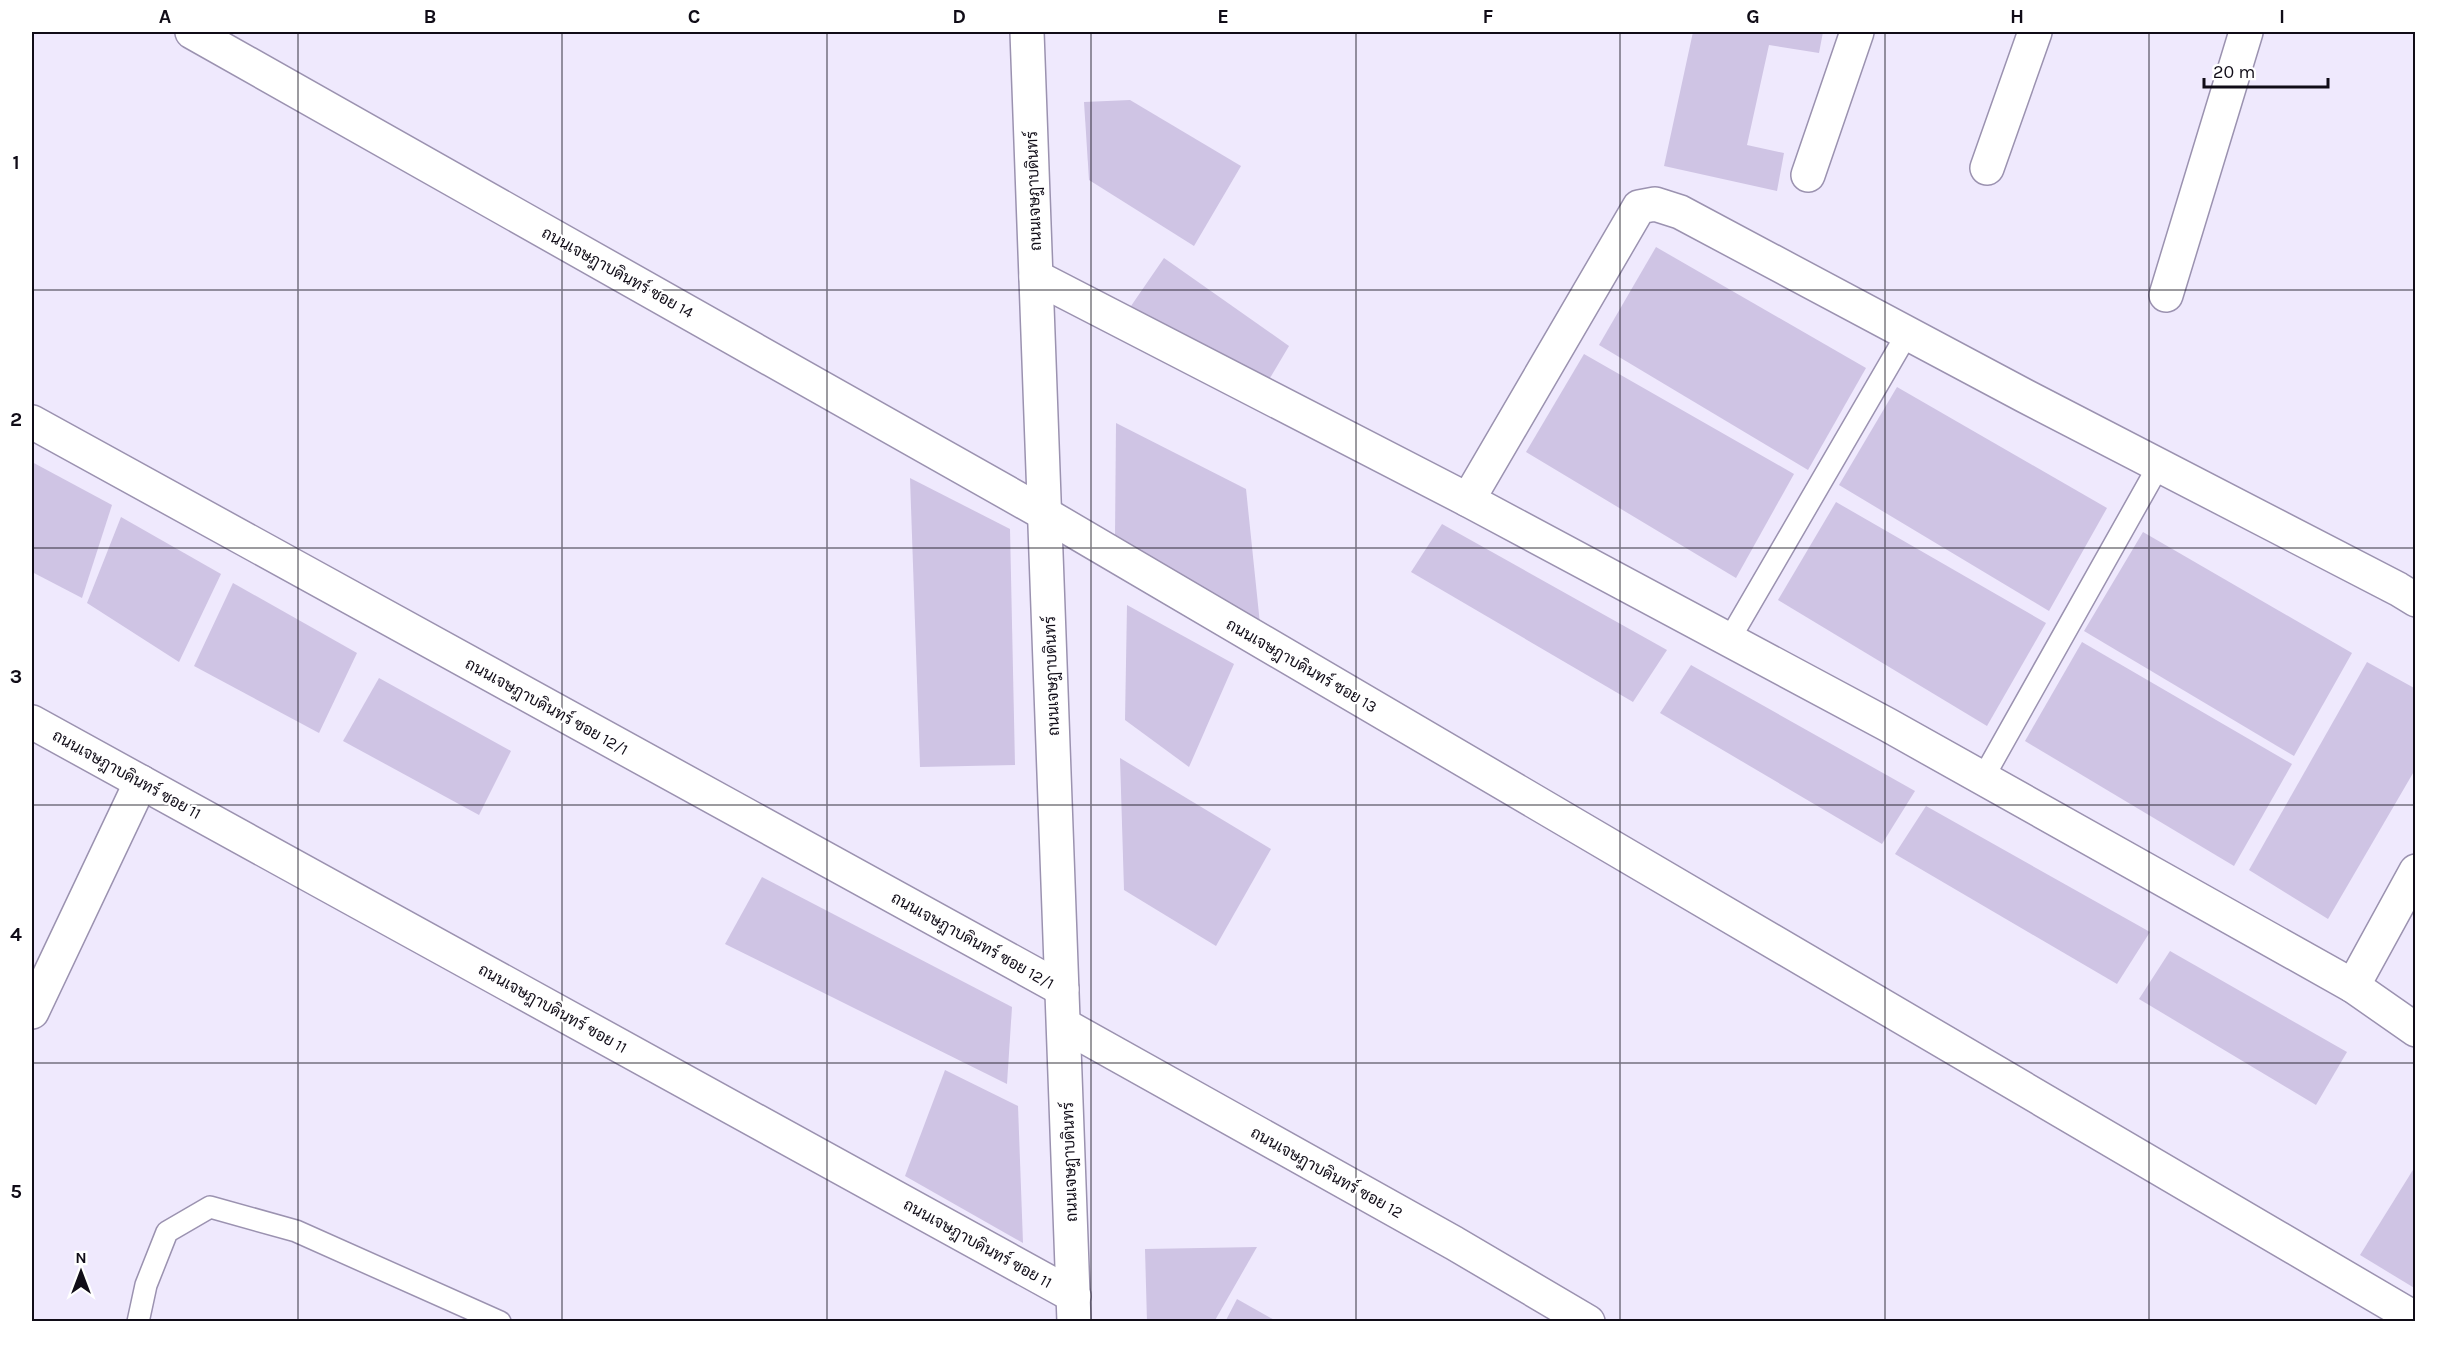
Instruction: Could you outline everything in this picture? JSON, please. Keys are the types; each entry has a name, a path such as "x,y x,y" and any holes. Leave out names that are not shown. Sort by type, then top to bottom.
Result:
{"street":[{"name":"ถนนเจษฎาบดินทร์ ซอย 14","path":"192,32 1045,514"},
{"name":"ถนนเจษฎาบดินทร์","path":"1027,32 1074,1309"},
{"path":"1808,175 1857,32"},
{"path":"1987,168 2035,32"},
{"path":"2166,295 2246,32"},
{"path":"1468,500 1639,207 1655,204 1680,213 1907,334 2398,589 2415,600"},
{"path":"1036,277 1468,500 1983,778 2353,986 2415,1030"},
{"name":"ถนนเจษฎาบดินทร์ ซอย 12/1","path":"32,422 1062,989"},
{"name":"ถนนเจษฎาบดินทร์ ซอย 13","path":"1045,514 2415,1319"},
{"name":"ถนนเจษฎาบดินทร์ ซอย 11","path":"32,722 1074,1309"},
{"path":"32,1012 141,782"},
{"path":"2353,986 2415,871"},
{"name":"ถนนเจษฎาบดินทร์ ซอย 12","path":"1064,1025 1454,1242 1588,1322"}],"lane":[{"path":"1729,640 1907,334"},
{"path":"1983,778 2159,465"},
{"path":"138,1322 146,1285 167,1232 210,1207 296,1232 500,1322"}],"building":[{"path":"1693,32 1823,32 1819,53 1769,45 1747,145 1784,153 1777,191 1664,166"},
{"path":"1130,100 1241,166 1194,246 1089,180 1084,102"},
{"path":"1656,247 1866,368 1808,470 1599,345"},
{"path":"1164,258 1289,346 1267,383 1131,306"},
{"path":"1584,354 1794,474 1736,578 1526,452"},
{"path":"1897,387 2107,508 2049,611 1839,485"},
{"path":"1116,423 1246,489 1260,624 1115,536"},
{"path":"32,462 112,505 82,598 32,572"},
{"path":"910,478 1010,529 1015,765 920,767"},
{"path":"1836,502 2046,623 1987,726 1778,600"},
{"path":"121,517 221,574 179,662 87,603"},
{"path":"1442,524 1667,650 1633,702 1411,572"},
{"path":"2143,532 2352,653 2294,756 2084,631"},
{"path":"233,583 357,653 319,733 194,666"},
{"path":"1127,605 1234,664 1189,767 1125,720"},
{"path":"2082,642 2292,764 2234,866 2025,741"},
{"path":"2367,662 2416,689 2416,768 2328,919 2249,870"},
{"path":"1691,665 1915,791 1882,844 1660,713"},
{"path":"379,678 511,751 479,815 343,741"},
{"path":"1120,758 1271,849 1216,946 1124,890"},
{"path":"1926,806 2150,932 2117,984 1895,854"},
{"path":"762,877 1012,1007 1007,1084 725,944"},
{"path":"2170,951 2347,1052 2316,1105 2139,999"},
{"path":"945,1070 1018,1106 1023,1243 905,1176"},
{"path":"2416,1165 2416,1289 2360,1255"},
{"path":"1257,1247 1214,1322 1147,1322 1145,1249"},
{"path":"1237,1299 1278,1322 1225,1322"}]}
